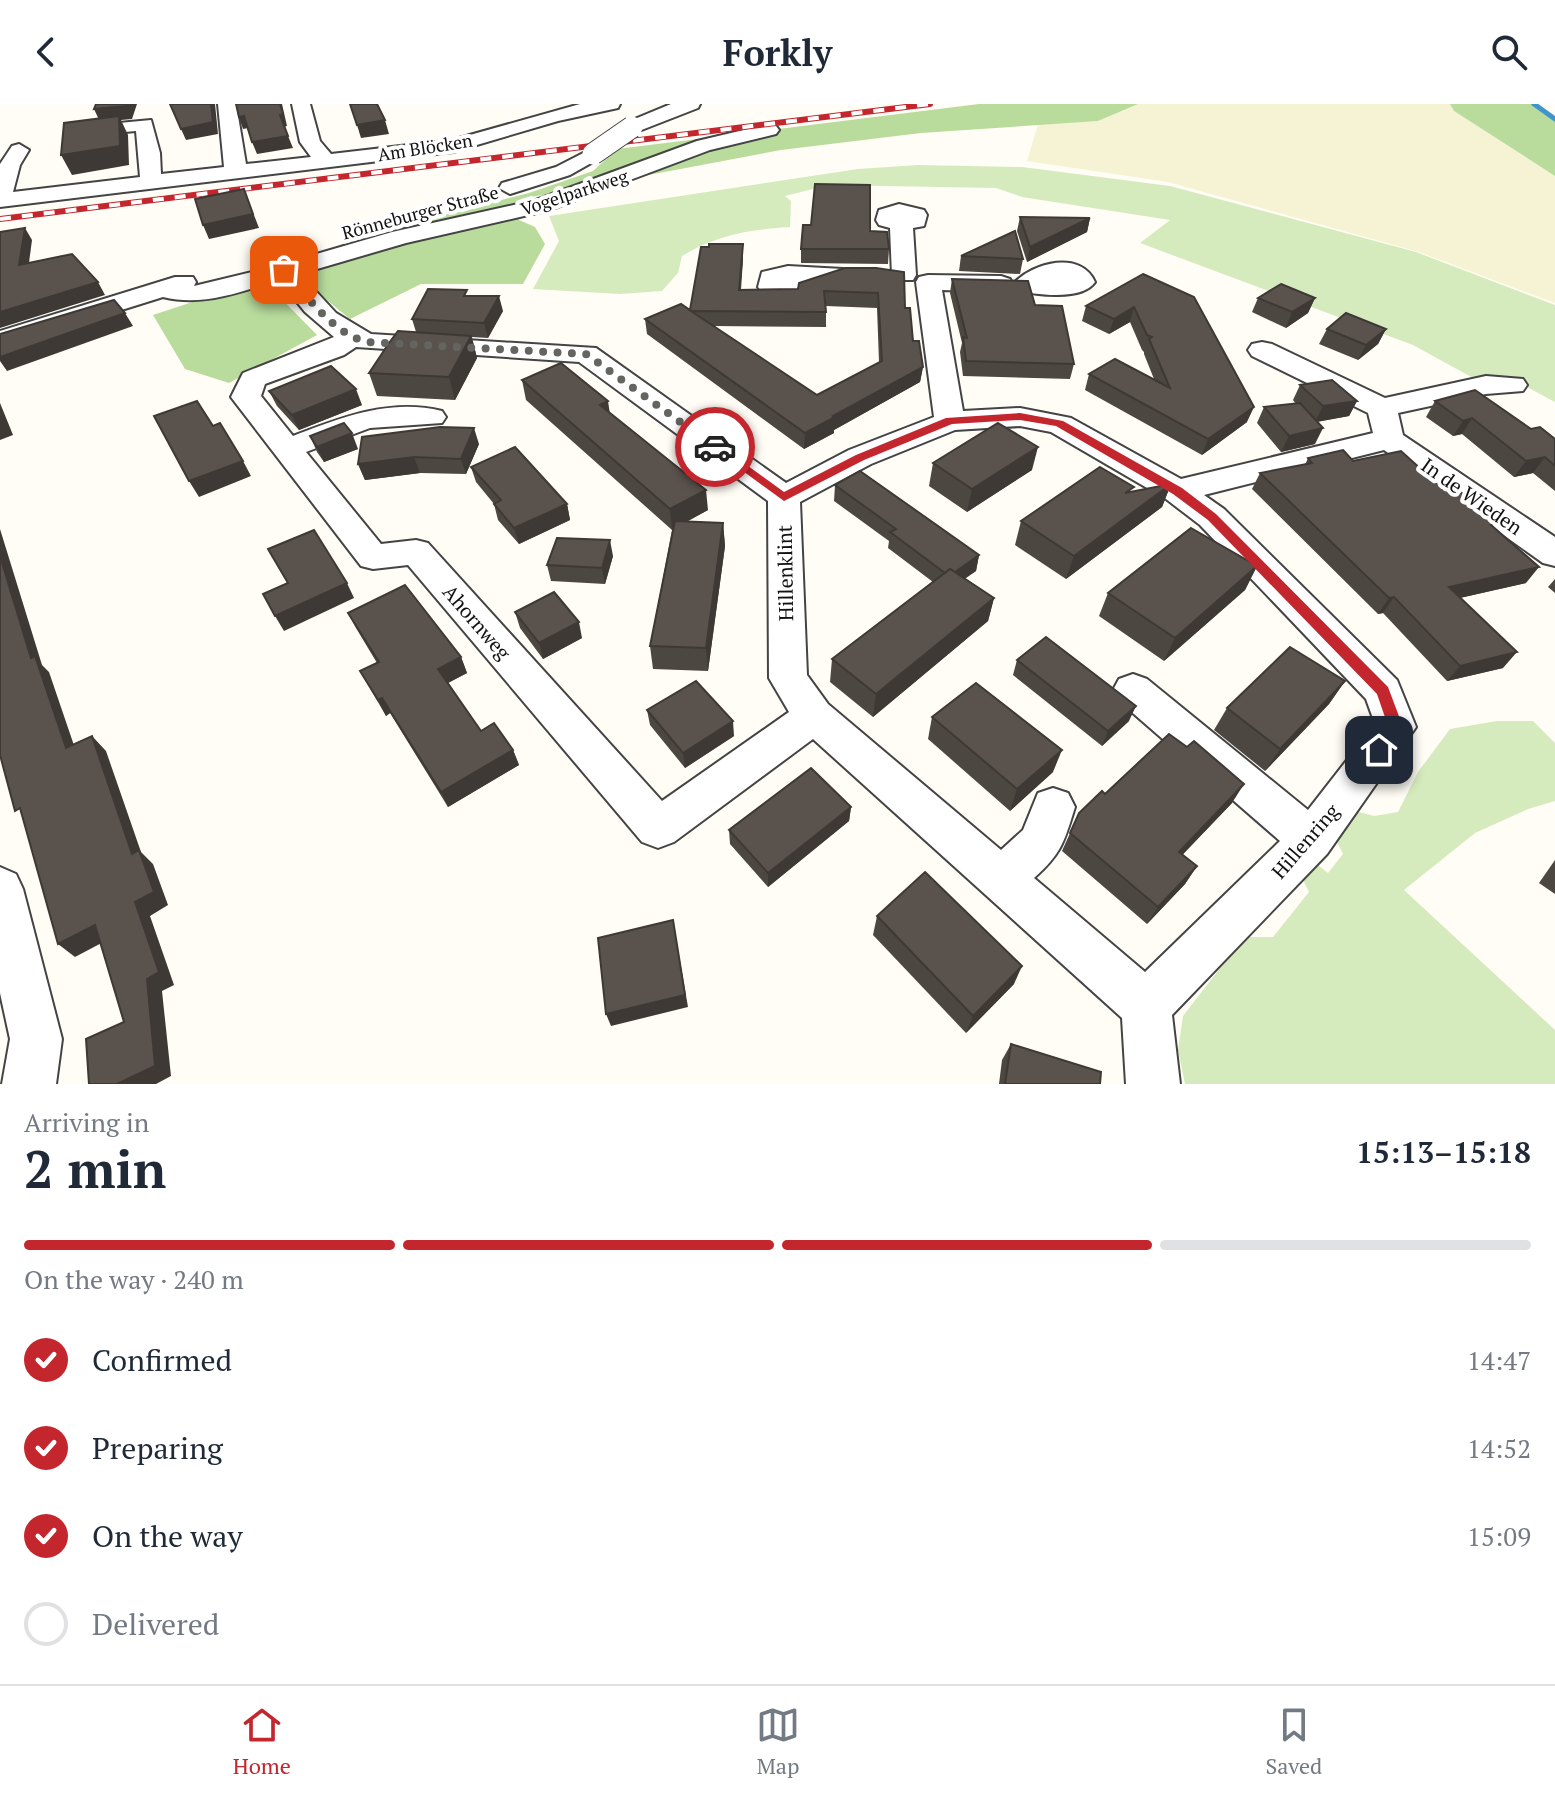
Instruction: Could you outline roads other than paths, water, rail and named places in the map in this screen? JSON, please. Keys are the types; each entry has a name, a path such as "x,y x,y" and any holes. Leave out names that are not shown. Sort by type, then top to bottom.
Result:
{"street":[{"path":"227,104 236,162 234,171"},
{"path":"301,104 310,142 325,161"},
{"name":"Am Blöcken","path":"0,200 453,146 580,106 611,104"},
{"name":"Rönneburger Straße","path":"278,263 397,217 544,179 593,154 632,127 691,104"},
{"path":"70,134 144,124 151,181"},
{"name":"Vogelparkweg","path":"278,263 542,205 704,145 769,130"},
{"path":"0,200 10,165 19,150"},
{"path":"901,224 950,421"},
{"path":"0,340 162,289 185,295 216,291 278,263 323,314 351,338"},
{"path":"834,274 1025,285"},
{"name":"Ahornweg","path":"351,338 334,349 253,379 246,397 289,449 349,531 373,557 416,552 658,828 814,716"},
{"name":"Hillenklint","path":"351,338 367,342 586,354 784,497 788,678 814,716 1146,1006"},
{"name":"In de Wieden","path":"1262,350 1385,424 1555,554"},
{"path":"1177,491 1385,424 1486,385 1513,385"},
{"path":"289,449 366,419 431,417"},
{"name":"Hillenring","path":"784,497 860,457 950,421 1020,417 1060,424 1177,491 1212,517 1383,691 1396,727 1311,840 1146,1006"},
{"path":"1133,690 1311,840"},
{"path":"1001,879 1041,843 1053,807"},
{"path":"0,889 36,1039 29,1084"},
{"path":"1146,1006 1153,1084"}],"waterway":[{"path":"1534,104 1555,119"}],"railway":[{"path":"0,219 930,104"}]}
